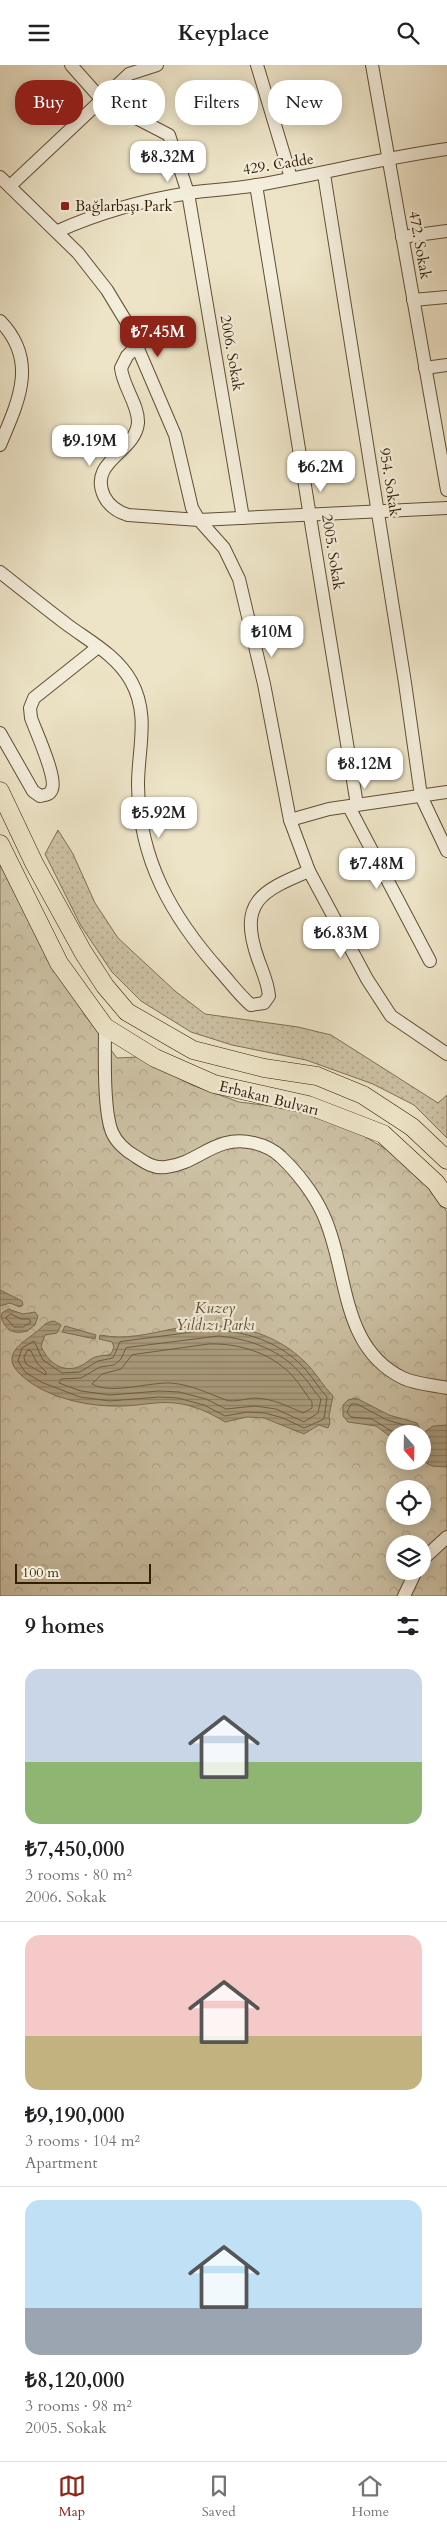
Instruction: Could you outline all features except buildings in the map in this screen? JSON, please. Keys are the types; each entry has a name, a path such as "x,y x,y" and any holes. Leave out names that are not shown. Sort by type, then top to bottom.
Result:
{"highway":[{"name":"Erbakan Bulvarı","path":"0,791 34,863 88,959 105,986 127,1012 193,1050 264,1067 317,1076 363,1095 412,1127 447,1160"},
{"path":"0,844 59,963 105,1027"},
{"name":"Erbakan Bulvarı","path":"105,1027 155,1058 214,1085 308,1105 383,1134 436,1183 447,1199"}],"street":[{"path":"70,65 93,90"},
{"path":"123,80 129,74 157,65"},
{"path":"257,65 291,178"},
{"name":"472. Sokak","path":"372,65 425,369 443,440 447,490"},
{"path":"10,186 93,110"},
{"name":"2006. Sokak","path":"150,125 169,135 188,193 244,518"},
{"name":"429. Cadde","path":"58,231 82,220 188,193 324,174 388,157 447,149"},
{"name":"954. Sokak","path":"324,174 421,796 447,851"},
{"path":"0,177 58,231 107,290 137,346 168,418 184,467 192,508 199,520 224,547 239,579 264,683 290,820 309,871 367,979 391,1016 447,1054"},
{"name":"2005. Sokak","path":"256,185 310,515 353,806 430,961"},
{"path":"402,237 447,231"},
{"path":"413,300 447,297"},
{"path":"0,321 14,339 22,371 21,396 0,445"},
{"path":"137,346 126,356 121,368 136,411 138,425 130,441 106,465 101,483 104,496 112,507 128,515 199,520 447,508"},
{"path":"425,369 447,365"},
{"path":"0,572 98,647 123,669 140,702 143,726 138,782 139,807 148,851 163,889 184,928 252,1005 264,1003 269,996 251,938 250,919 253,909 268,890 309,871"},
{"path":"0,733 33,791 40,796 48,795 52,790 54,779 31,719 30,709 34,698 98,647"},
{"path":"290,820 353,806 447,792"},
{"path":"105,1027 109,1115 112,1131 118,1143 149,1165 165,1167 185,1162 208,1149 238,1139 262,1145 280,1156 300,1179 323,1213 334,1245 343,1288 356,1331 378,1361 404,1379 447,1388"},
{"path":"431,1552 447,1537"},
{"path":"404,1596 412,1580"}],"green space":[{"path":"58,830 73,854 95,903 118,938 175,991 205,1014 298,1027 331,1035 438,1103 447,1095 447,1138 414,1105 373,1084 306,1060 232,1045 191,1032 141,1001 112,972 81,926 45,854"},
{"name":"Kuzey Yıldızı Parkı","path":"0,859 43,943 85,1015 117,1058 138,1057 192,1085 239,1102 303,1110 349,1127 389,1151 432,1189 447,1212 447,1596 0,1596"}],"water":[{"path":"0,1290 22,1301 23,1305 20,1307 10,1303 0,1306"},
{"path":"8,1309 23,1314 35,1312 38,1316 35,1325 27,1331 14,1332 5,1325 1,1317 2,1313"},
{"path":"54,1321 61,1325 57,1333 45,1335 41,1346 51,1361 60,1367 66,1368 78,1367 95,1357 111,1354 114,1347 112,1342 99,1339 100,1335 127,1337 172,1329 208,1326 225,1326 259,1333 290,1349 312,1369 333,1396 329,1416 330,1423 328,1428 319,1425 304,1434 264,1418 247,1417 225,1422 201,1409 182,1404 162,1403 108,1406 81,1403 54,1395 30,1382 20,1374 12,1361 15,1350 19,1345 45,1324"},
{"path":"65,1326 96,1335 95,1339 62,1332"},
{"path":"356,1398 389,1415 417,1423 418,1425 386,1425 386,1433 376,1426 348,1422 343,1416 343,1405 348,1400"},
{"path":"447,1425 447,1467 431,1465 431,1427"}],"place":[{"name":"Bağlarbaşı Park","path":"65,206"}]}
